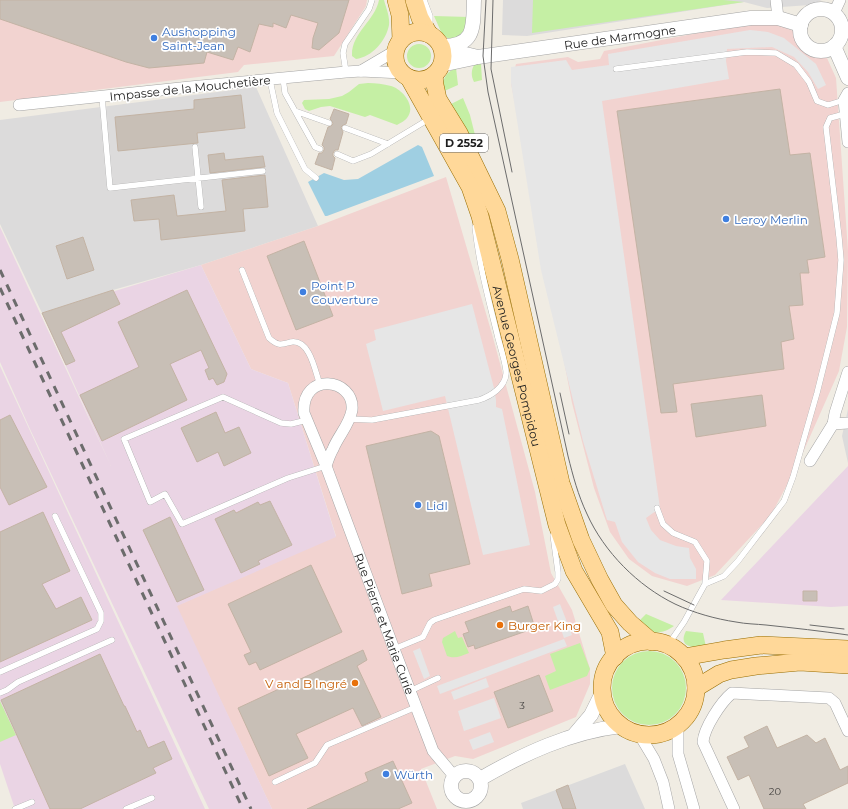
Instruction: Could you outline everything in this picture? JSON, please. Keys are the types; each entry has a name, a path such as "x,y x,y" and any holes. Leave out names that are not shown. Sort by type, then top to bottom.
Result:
{"main road":[{"path":"396,0 400,15 397,65 406,76 422,80 438,70 443,51 420,18 414,0"},
{"path":"398,45 405,36 417,32 435,40"},
{"name":"Avenue Georges Pompidou","path":"406,76 419,94 470,187 480,216 557,525 574,571 610,632 614,657 608,667 604,679 603,691 605,704 612,716 621,726 629,731 639,734 653,735 666,732 686,718 691,709 695,698 695,677 691,666 684,657 653,640 630,623 614,605 581,540 564,490 510,259 497,211 458,133 438,99 434,85 438,70"},
{"path":"614,657 625,648 638,643 653,640"},
{"path":"684,657 761,645 848,649"},
{"path":"696,688 719,674 731,670 756,666 800,662 848,665"}],"street":[{"path":"435,40 451,46 464,41 469,36 473,23 474,0"},
{"path":"776,0 778,18"},
{"path":"834,13 840,0"},
{"path":"814,10 828,10 834,13 842,23 839,42 822,51 810,48 802,38 800,31 803,18 814,10"},
{"name":"Rue de Marmogne","path":"435,40 453,51 478,57 751,18 778,18 801,25"},
{"name":"Impasse de la Mouchetière","path":"361,71 398,45"},
{"path":"834,46 848,78"},
{"path":"438,70 478,57"},
{"name":"Impasse de la Mouchetière","path":"19,105 346,72 361,71 406,76"},
{"path":"846,97 845,114 848,142"},
{"path":"810,461 833,424 848,372"},
{"path":"320,385 331,384 344,390 349,396 352,410 349,419 333,448 326,466"},
{"name":"Rue Pierre et Marie Curie","path":"320,385 310,391 304,405 304,413 326,466 433,751 454,776"},
{"path":"833,424 848,422"},
{"path":"574,735 591,715 603,691"},
{"path":"734,809 703,742 704,734 725,698 732,694 829,698 835,703 848,731"},
{"path":"678,725 678,754 694,809"},
{"path":"480,779 509,762 574,735 598,729 621,726"},
{"path":"639,734 654,758 663,782 669,809"},
{"path":"469,771 480,779 481,788 478,796 465,805 456,798 451,790 454,776 461,772 469,771"}],"lane":[{"path":"346,72 343,53 345,44 369,9 372,0"},
{"path":"424,0 430,16 435,40"},
{"path":"616,69 747,52 776,53 796,65 809,82 817,101 828,105 846,97"},
{"path":"283,78 285,92 315,147 320,149"},
{"path":"270,80 277,113 305,169 316,178"},
{"path":"102,97 110,188 263,171"},
{"path":"295,111 329,123"},
{"path":"705,584 724,576 738,560 784,501 793,477 818,393 837,313 841,260 826,127 830,118 845,114"},
{"path":"336,154 353,161 371,154 431,118"},
{"path":"345,128 388,144"},
{"path":"195,147 201,207"},
{"path":"470,187 474,216"},
{"path":"349,419 372,420 487,397 500,388 507,373 479,258 474,223"},
{"path":"242,270 269,338 276,344 293,342 301,343 307,349 320,385"},
{"path":"307,420 291,424 281,423 223,397 124,439 150,502 165,494 182,524 288,478 326,466"},
{"path":"394,649 423,637 430,623 434,620 524,589 541,591 555,584 558,579 558,572 547,485"},
{"path":"653,640 684,622 705,584 706,561 695,542 673,533 663,524 657,508"},
{"path":"0,672 97,629 101,621 101,613 55,516"},
{"path":"0,693 18,682 112,640"},
{"path":"410,691 438,678"},
{"path":"275,782 315,763 327,745 416,707"},
{"path":"126,809 152,798"},
{"path":"15,809 32,802"}],"shaded area":[{"path":"0,0 367,0 366,6 334,56 244,65 238,72 0,102"},
{"path":"503,0 822,0 810,5 767,8 744,2 527,36 502,35"},
{"path":"755,22 776,23 804,36 822,47 836,78 848,251 847,327 839,371 797,466 771,515 715,575 687,586 652,576 629,559 610,532 594,488 572,403 511,83 516,64 568,57 578,62 600,59 604,51"},
{"path":"750,30 768,32 784,38 816,64 826,85 818,89 808,72 794,57 772,47 727,49 726,61 729,79 602,101 660,508 646,518 651,530 660,540 676,546 689,548 690,558 696,569 696,579 670,579 655,573 638,562 622,542 615,522 607,520 583,441 541,270 511,83 511,67 566,60 572,70 609,65 608,54"},
{"path":"256,87 318,226 201,265 113,290 42,313 0,224 0,120"},
{"path":"446,177 492,334 535,492 551,573 572,610 590,669 590,684 576,717 473,759 455,756 421,769 437,809 272,809 176,606 336,536 288,383 251,369 201,265 318,226"},
{"path":"0,227 111,466 42,313 201,265 251,369 288,383 336,537 177,606 272,809 209,809 30,429 0,362"},
{"path":"472,304 494,388 496,407 502,409 530,545 483,555 445,396 383,411 366,344 376,340 374,330"},
{"path":"0,366 205,809 15,809 0,764"},
{"path":"848,409 848,463 842,436"},
{"path":"848,466 848,606 831,607 721,600"},
{"path":"560,604 572,635 564,638 553,607"},
{"path":"564,639 567,646 440,694 437,686"},
{"path":"420,648 430,676 424,679 413,651"},
{"path":"486,678 489,687 454,700 451,692"},
{"path":"494,698 501,718 464,731 458,711"},
{"path":"490,732 494,742 473,750 469,740"},
{"path":"625,764 645,809 523,809 521,803"}],"green space":[{"path":"379,0 384,0 388,12 389,25 385,37 373,52 362,58 356,59 352,56 355,40 373,14"},
{"path":"533,0 723,0 744,2 532,33"},
{"path":"434,16 469,17 465,36 449,39 442,34"},
{"path":"419,44 424,45 430,51 430,61 424,67 419,68 414,67 408,61 407,56 408,51 414,45"},
{"path":"481,64 482,80 474,82 472,78 473,67 474,65"},
{"path":"456,68 458,85 442,92 445,77 449,72"},
{"path":"368,83 391,86 404,94 409,103 410,113 404,121 397,125 370,115 365,117 330,106 309,111 305,109 302,103 304,100 329,99 342,96 359,84"},
{"path":"463,98 470,115 478,147 474,150 449,105"},
{"path":"646,614 674,626 662,632 655,633 648,631 638,622"},
{"path":"455,631 458,638 462,637 469,653 458,657 450,657 447,656 442,642 443,638"},
{"path":"686,631 703,633 706,647 692,647 685,644 684,637"},
{"path":"580,643 590,669 587,676 550,690 545,676 556,671 550,654"},
{"path":"649,651 663,654 675,662 683,674 686,688 683,702 675,714 663,722 649,725 635,722 623,714 615,702 612,688 615,674 623,662 635,654"},
{"path":"0,701 16,735 0,742"}],"water":[{"path":"418,145 422,147 434,176 325,216 308,182 324,173 344,180 358,179"}],"building":[{"name":"Aushopping Saint-Jean","path":"0,0 349,0 339,33 319,50 312,48 313,38 318,23 291,15 286,28 273,23 273,27 259,24 250,52 238,47 233,60 207,52 204,63 149,68 126,62 0,19"},
{"name":"Leroy Merlin","path":"780,89 790,155 810,153 825,257 807,260 809,273 800,273 803,305 789,306 794,339 781,342 784,369 673,384 677,412 661,413 617,111"},
{"path":"241,95 245,128 197,133 198,143 118,151 115,117 194,109 194,100"},
{"path":"334,109 349,114 346,124 341,127 343,132 338,150 335,150 333,153 335,158 332,170 315,164 319,153 322,153 324,150 322,145 328,127 333,124 330,119"},
{"path":"224,153 225,160 263,156 265,167 210,173 208,155"},
{"path":"265,175 268,207 243,209 245,231 161,240 159,219 134,221 131,200 174,195 177,216 226,211 222,180"},
{"path":"83,237 94,270 67,279 56,246"},
{"name":"Point P Couverture","path":"304,241 333,316 296,330 267,256"},
{"path":"113,290 120,304 61,332 75,361 66,365 42,313"},
{"path":"187,290 227,374 224,382 217,385 213,378 209,380 205,370 209,368 201,350 170,364 187,400 102,441 80,395 139,367 118,322"},
{"path":"762,395 766,426 696,437 691,404"},
{"path":"216,412 225,433 239,427 251,453 224,466 218,452 197,462 181,428"},
{"path":"10,415 47,487 9,505 0,487 0,420"},
{"name":"Lidl","path":"431,431 439,436 470,564 429,574 432,586 402,594 366,446"},
{"path":"270,501 292,545 258,561 260,564 241,573 215,519 234,510 236,513 258,502 260,505"},
{"path":"43,512 70,571 42,584 56,609 81,597 92,620 0,662 0,532"},
{"path":"170,517 204,590 177,602 143,530"},
{"path":"311,565 342,632 260,670 256,662 249,665 244,655 251,652 228,604"},
{"path":"803,591 817,591 817,601 803,601"},
{"name":"Burger King","path":"510,606 512,612 528,606 535,628 475,649 474,645 468,647 463,634 469,632 465,622"},
{"path":"363,650 367,660 357,666 381,717 362,726 353,708 296,734 308,758 269,776 238,708"},
{"path":"100,654 137,732 140,730 148,748 164,741 172,759 153,768 156,773 80,809 50,809 1,700"},
{"path":"539,675 553,711 508,728 494,692"},
{"path":"767,726 777,748 807,735 816,743 825,738 840,770 848,766 848,783 803,804 806,809 764,809 749,775 738,780 727,757 749,747 744,737"},
{"path":"393,761 412,803 398,809 307,809 368,781 365,773"},
{"path":"568,785 576,809 563,809 556,790"}],"tram line":[{"path":"486,0 483,56 488,92 568,456 581,500 594,528 603,542 635,578 661,597 682,607 697,613 728,621 848,635"},
{"path":"493,0 491,69 512,172"},
{"path":"560,393 569,434"},
{"path":"664,591 694,605"},
{"path":"810,625 844,629"}],"railway":[{"path":"0,270 251,809"},
{"path":"0,288 243,809"}],"place":[{"name":"Aushopping Saint-Jean","path":"154,38"},
{"name":"Leroy Merlin","path":"726,219"},
{"name":"Point P Couverture","path":"303,292"},
{"name":"Lidl","path":"418,505"},
{"name":"Burger King","path":"500,625"},
{"name":"V and B Ingré","path":"355,683"},
{"name":"Würth","path":"386,774"}]}
